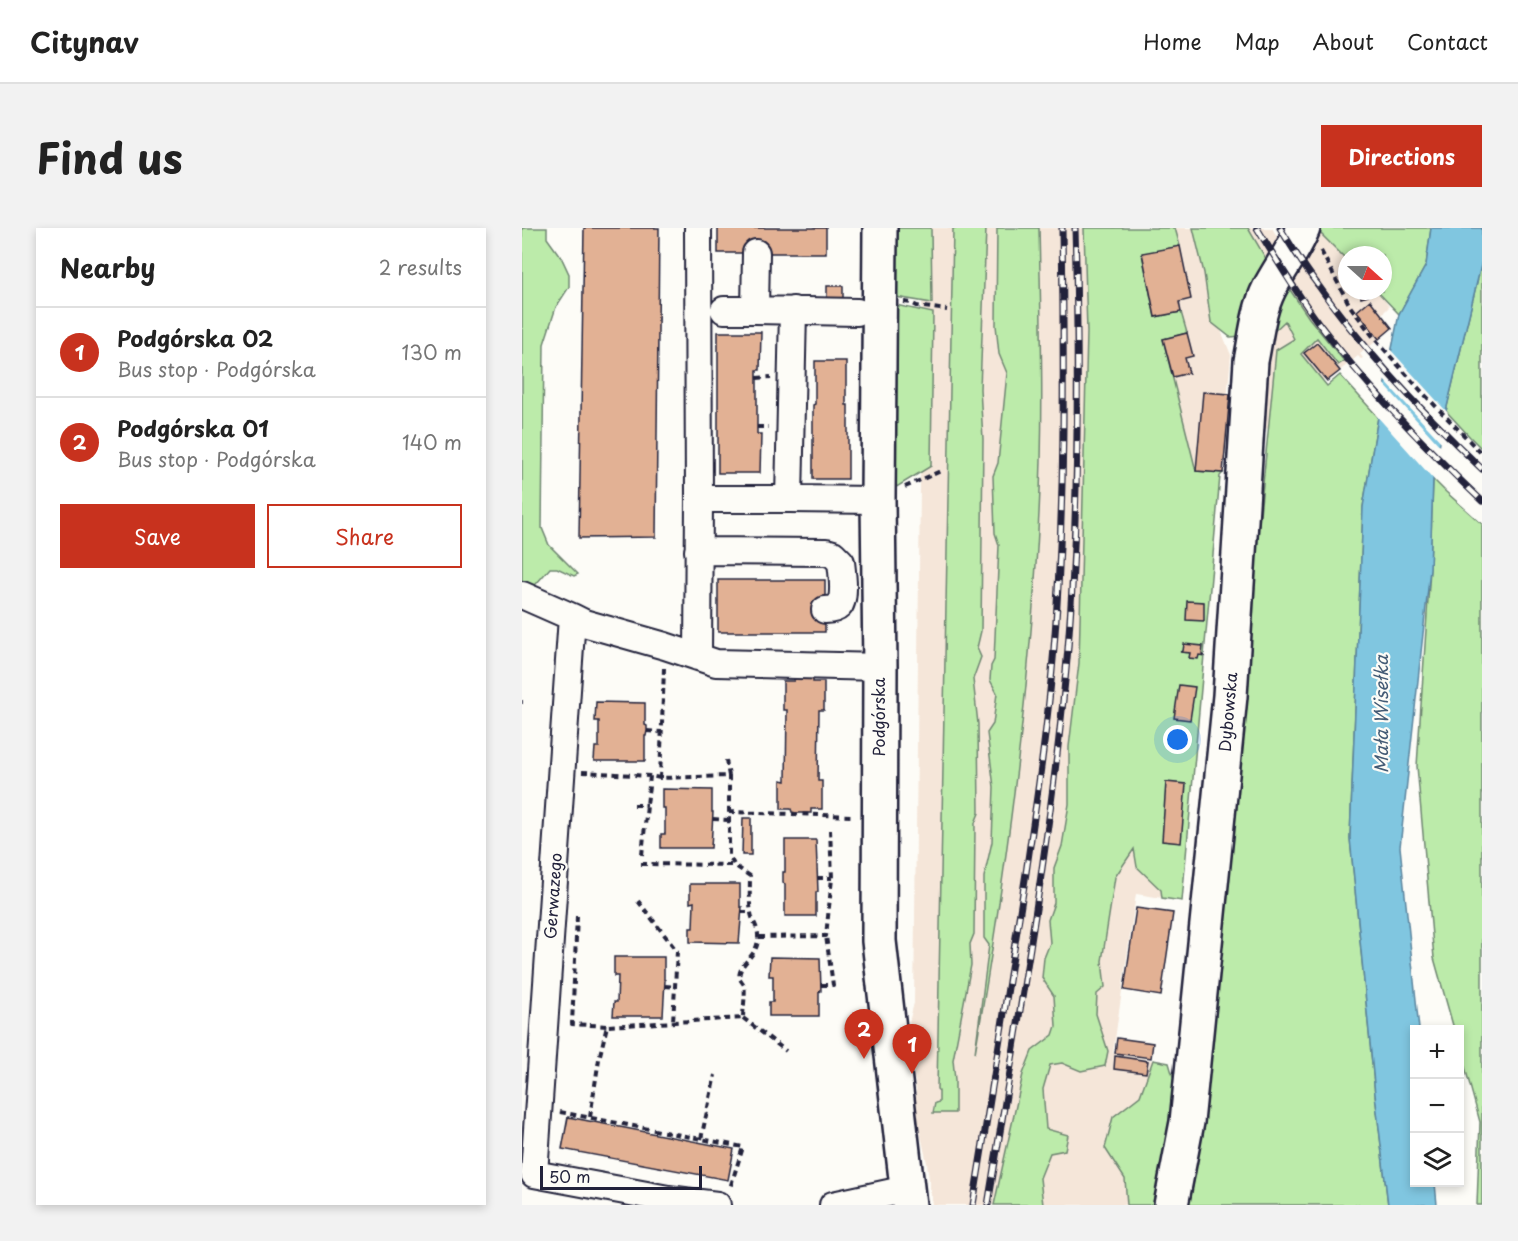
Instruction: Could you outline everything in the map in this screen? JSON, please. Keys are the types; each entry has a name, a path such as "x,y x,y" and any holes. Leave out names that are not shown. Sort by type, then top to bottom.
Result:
{"street":[{"path":"698,228 698,657"},
{"name":"Podgórska","path":"880,228 879,941 908,1197"},
{"name":"Dybowska","path":"1171,1205 1187,1122 1230,696 1251,361 1259,317 1268,291 1303,230"},
{"path":"755,310 756,253"},
{"path":"724,310 857,312"},
{"path":"789,498 793,310"},
{"path":"699,499 878,500"},
{"path":"698,551 826,552 833,554 841,562 843,594 839,606 825,610"},
{"path":"522,595 584,623 716,663 880,667"},
{"name":"Gerwazego","path":"572,617 534,1174 668,1198 723,1200"},
{"path":"833,1205 908,1197"}],"path":[{"path":"1303,230 1314,235 1350,306 1375,339 1482,454"},
{"path":"878,500 942,470"},
{"path":"660,778 665,646"},
{"path":"647,731 662,732"},
{"path":"726,760 729,776 728,850 734,865 750,876 752,919 759,937 752,956 742,966 739,977 744,988 743,1018"},
{"path":"642,855 650,776 660,778 729,776"},
{"path":"634,804 647,805"},
{"path":"729,812 862,816"},
{"path":"713,819 729,820"},
{"path":"821,985 833,985 826,936 832,878 830,830"},
{"path":"641,864 734,865"},
{"path":"817,878 832,878"},
{"path":"638,901 677,951 673,1022"},
{"path":"578,910 572,1023 607,1026 743,1018 786,1051"},
{"path":"741,912 751,912"},
{"path":"759,937 826,936"},
{"path":"665,986 676,987"},
{"path":"590,1118 599,1059 607,1026"},
{"path":"700,1139 715,1076"},
{"path":"538,1108 743,1147 723,1200"}],"shaded area":[{"path":"923,228 1272,228 1281,243 1325,231 1338,248 1338,300 1385,300 1389,307 1381,315 1379,339 1360,354 1363,358 1358,356 1338,372 1337,370 1323,380 1312,407 1297,434 1264,428 1270,315 1213,311 1231,355 1182,901 1136,894 1113,1053 1169,1063 1166,1118 1151,1205 932,1205 927,1163 915,1109 916,1090 908,1026 914,1003"}],"green space":[{"path":"522,228 547,228 547,238 562,259 569,274 569,287 556,307 544,344 542,528 549,545 578,574 574,576 557,568 550,568 530,591 522,590"},
{"path":"891,228 931,228 932,303 890,296"},
{"path":"953,228 986,228 980,389 983,439 981,631 977,648 981,657 973,679 978,724 979,813 975,823 974,934 970,944 971,965 953,1060 955,1113 933,1113 935,1103 939,1102 937,1089"},
{"path":"997,228 1039,228 1042,370 1041,477 1030,649 1023,717 997,919 975,1053 989,945 984,938 984,877 992,842 994,787 987,733 993,724 997,693 990,680 994,660 999,545 995,533 993,476 998,463 1007,373 999,354 996,325"},
{"path":"1084,228 1175,228 1180,246 1142,254 1155,317 1181,312 1187,333 1163,339 1196,471 1223,473 1220,476 1182,901 1162,898 1161,890 1137,867 1134,849 1115,877 1102,961 1105,987 1097,994 1096,1014 1108,1051 1105,1066 1081,1071 1062,1063 1050,1065 1043,1089 1046,1129 1068,1135 1065,1150 1050,1153 1040,1178 1043,1205 994,1205 1023,1074 1032,1051 1053,1035 1056,1026 1054,996 1042,978 1044,958 1050,943 1048,920 1054,903 1054,868 1062,846 1069,804 1069,747 1079,663 1087,332"},
{"path":"1193,228 1248,228 1268,262 1243,336 1230,337 1211,322 1204,273"},
{"path":"1320,228 1431,228 1426,265 1399,314 1386,300 1392,300 1392,246 1338,246 1338,251 1319,232"},
{"path":"1482,261 1482,449 1446,411"},
{"path":"1286,284 1309,318 1344,361 1338,365 1317,338 1301,354 1327,386 1340,375 1378,417 1363,507 1350,838 1388,1205 1189,1205 1196,1170 1276,350 1294,339 1285,321 1269,336"},
{"path":"891,304 933,313 931,466 890,491"},
{"path":"1433,479 1482,524 1482,1205 1477,1205 1480,1122 1464,1064 1464,1025 1453,1025 1434,958 1417,766 1430,569"},
{"path":"1153,1060 1169,1063 1175,1083 1161,1205 1127,1205 1125,1179 1105,1148 1113,1117 1140,1096"}],"water":[{"name":"Mała Wisełka","path":"1431,228 1482,228 1482,261 1446,411 1433,479 1430,569 1400,847 1419,1025 1410,1025 1410,1187 1435,1187 1437,1205 1388,1205 1350,838 1363,507 1399,314 1426,265"}],"pier":[{"path":"1389,348 1448,413 1442,443 1383,379"},
{"path":"1382,382 1441,447 1436,482 1375,414"}],"building":[{"path":"584,228 659,228 656,537 579,538"},
{"path":"718,228 826,228 826,253 718,253"},
{"path":"1180,246 1191,299 1179,302 1181,312 1155,317 1142,253"},
{"path":"827,286 843,286 843,299 827,299"},
{"path":"1370,300 1392,328 1379,339 1357,311"},
{"path":"718,332 761,332 760,370 757,370 757,434 761,434 760,473 718,473"},
{"path":"1187,333 1193,356 1185,358 1189,373 1173,377 1163,339"},
{"path":"1317,343 1340,371 1327,381 1304,353"},
{"path":"815,361 846,361 848,479 813,479"},
{"path":"1203,392 1230,394 1223,473 1196,471"},
{"path":"718,580 825,580 825,632 718,632"},
{"path":"1187,601 1204,602 1204,621 1186,620"},
{"path":"1184,644 1203,646 1202,654 1205,656 1199,655 1198,659 1189,658 1190,653 1180,652 1183,651"},
{"path":"794,678 813,678 813,682 824,682 824,710 819,710 818,781 822,781 822,809 811,809 811,813 796,813 791,809 781,809 781,780 786,781 787,710 783,710 783,681 794,681"},
{"path":"1179,685 1195,687 1190,720 1174,718"},
{"path":"596,702 645,703 647,731 645,761 594,761 595,747 599,747 599,721 595,721"},
{"path":"1166,782 1186,784 1181,843 1162,841"},
{"path":"662,789 712,790 711,848 661,848 661,834 665,834"},
{"path":"743,818 751,818 751,855 742,855"},
{"path":"785,840 816,840 818,892 816,892 816,916 785,916 783,872 785,872"},
{"path":"690,884 740,884 740,907 742,907 739,943 690,942 694,902 690,903"},
{"path":"1136,908 1173,913 1161,996 1124,990"},
{"path":"614,957 664,957 663,1016 613,1016 614,1002 617,1002 618,976 614,976"},
{"path":"770,957 820,958 819,1016 769,1016 769,1002 773,1002 773,976 769,976"},
{"path":"1117,1038 1153,1043 1151,1058 1115,1053"},
{"path":"1115,1056 1148,1061 1146,1073 1114,1069"},
{"path":"568,1117 734,1149 728,1180 562,1149"}],"railway":[{"path":"973,1205 1026,873 1052,676 1062,490 1062,228"},
{"path":"988,1205 1044,858 1068,648 1077,438 1075,228"},
{"path":"1257,228 1303,301 1338,348 1397,416 1482,501"},
{"path":"1280,228 1336,310 1375,358 1438,426 1482,469"}],"place":[{"name":"Podgórska 01","path":"864,1059"},
{"name":"Podgórska 02","path":"912,1074"}]}
